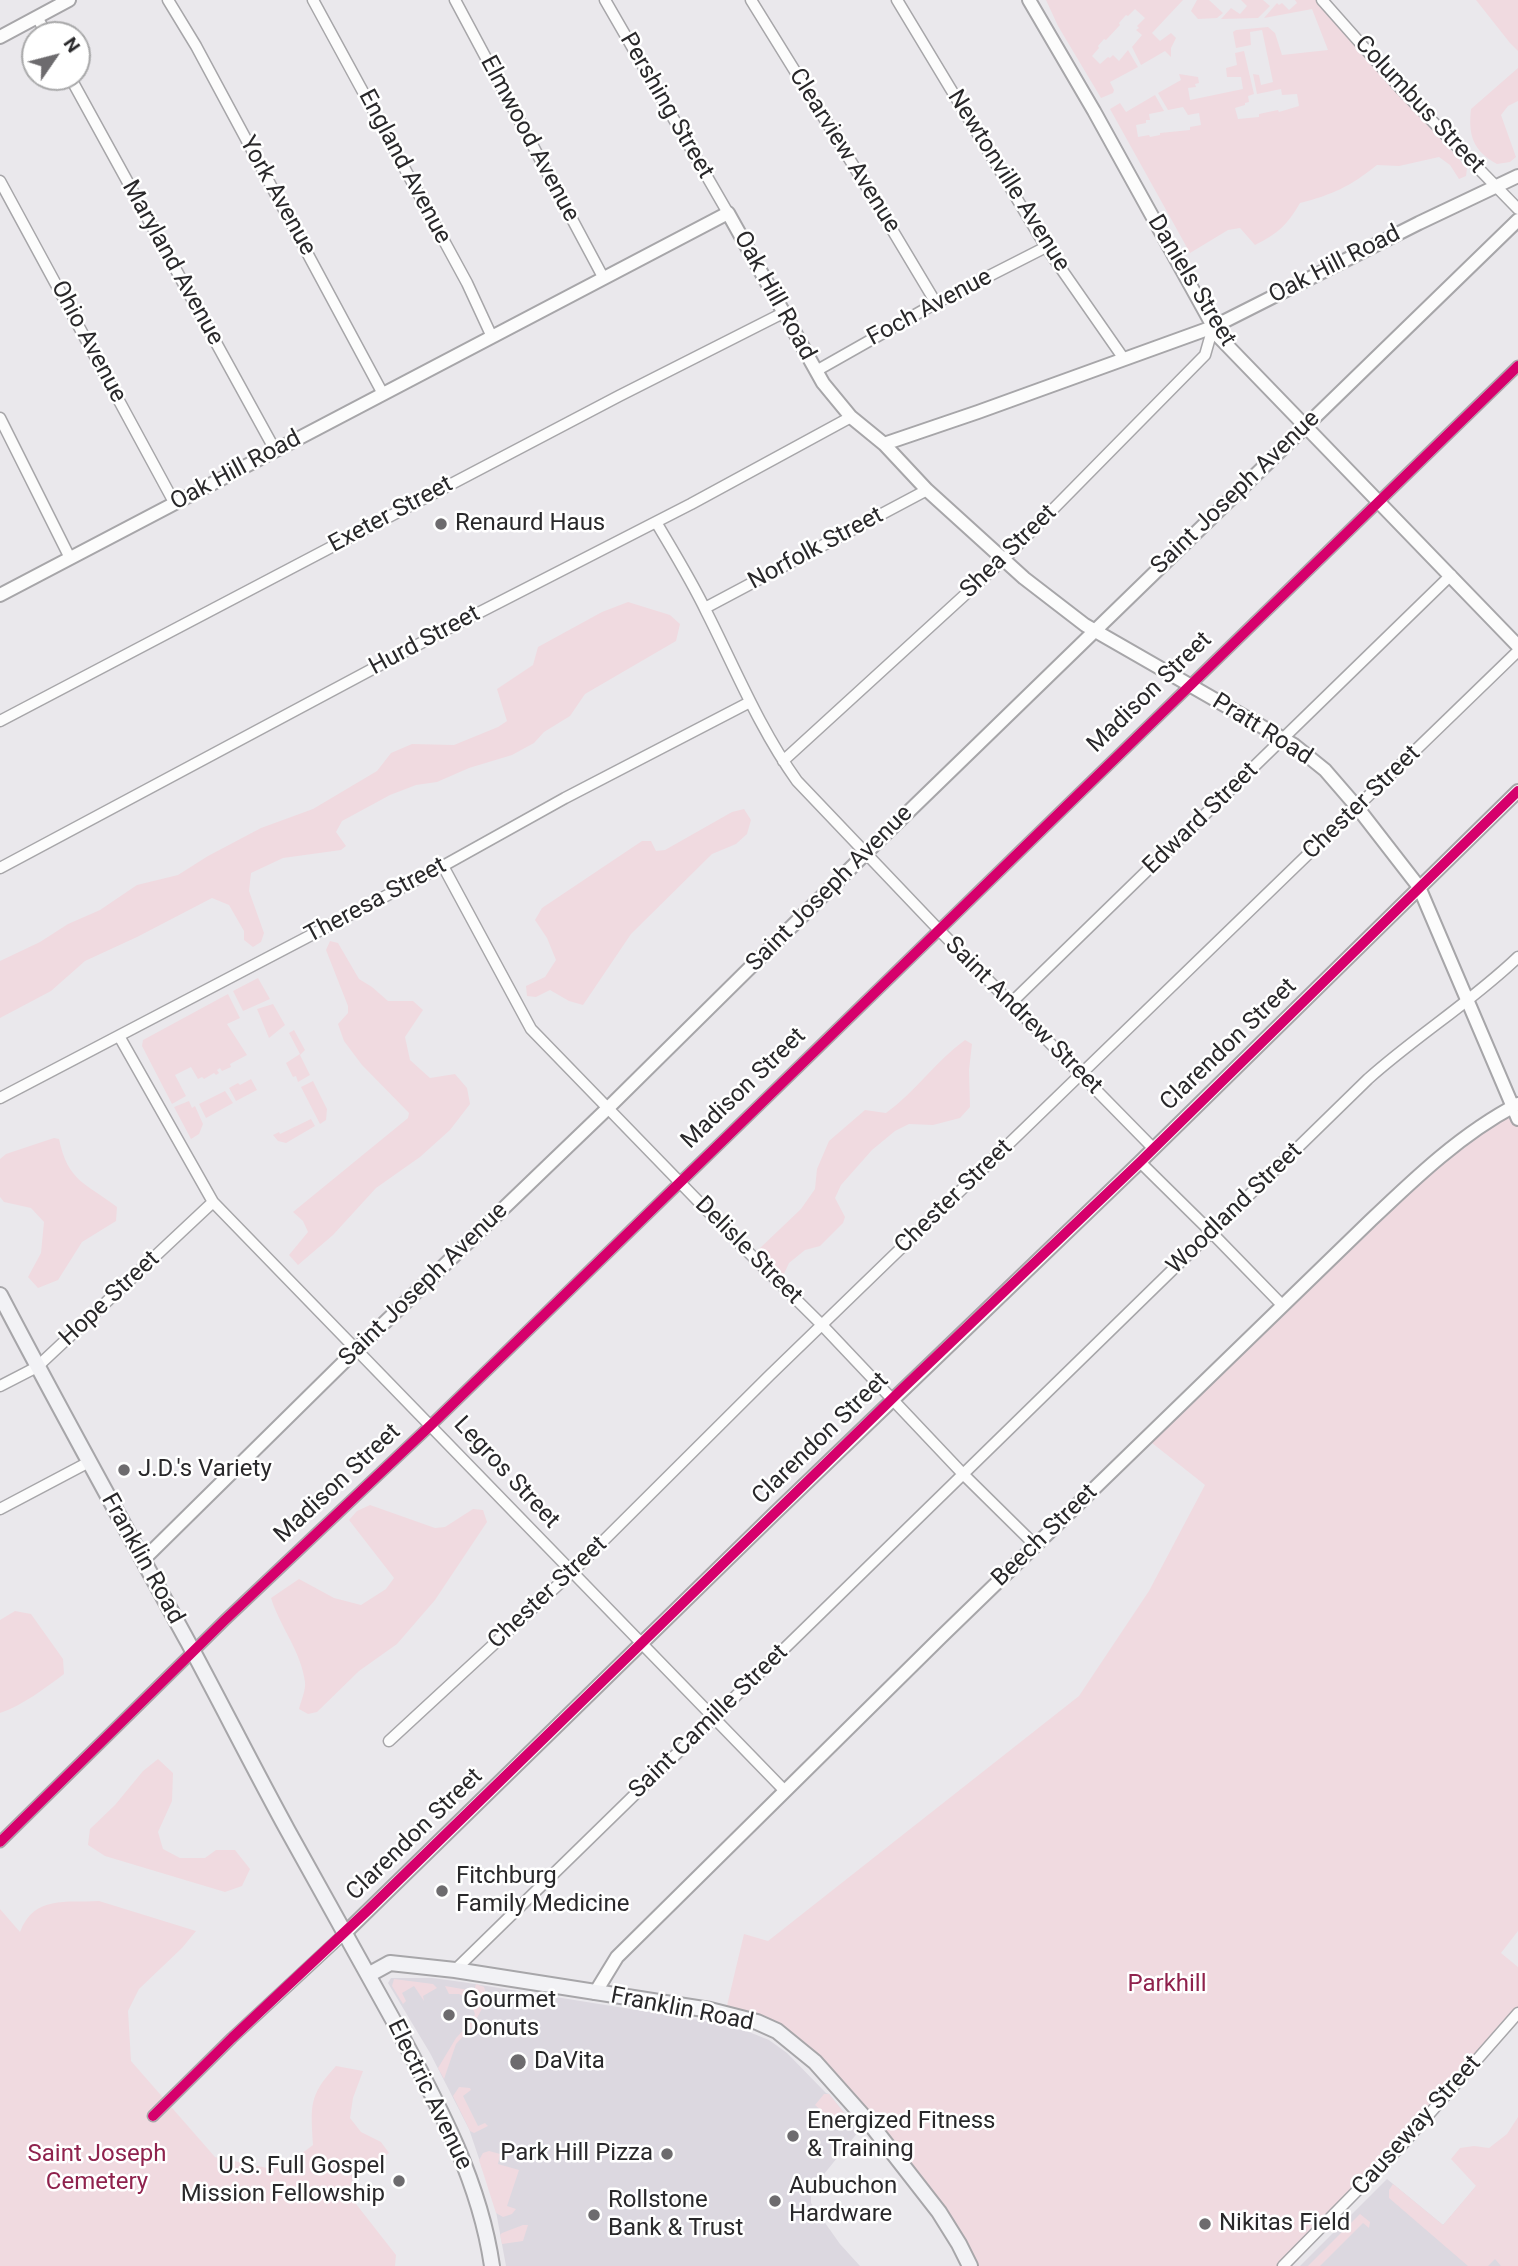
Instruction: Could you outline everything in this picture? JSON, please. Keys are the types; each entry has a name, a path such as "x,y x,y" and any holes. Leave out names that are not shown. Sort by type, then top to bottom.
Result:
{"main road":[{"name":"Franklin Road","path":"0,1295 193,1651 245,1753 345,1933"},
{"name":"Electric Avenue","path":"345,1933 447,2121 480,2211 492,2266"},
{"name":"Franklin Road","path":"369,1974 390,1963 455,1970 710,2010 777,2031 822,2069 900,2161 939,2212 970,2266"}],"street":[{"path":"0,37 69,0"},
{"name":"York Avenue","path":"168,0 196,46 383,394"},
{"name":"England Avenue","path":"313,0 467,283 492,337"},
{"name":"Elmwood Avenue","path":"455,0 603,278"},
{"name":"Clearview Avenue","path":"751,0 936,303"},
{"name":"Newtonville Avenue","path":"897,0 1046,247 1124,359"},
{"name":"Daniels Street","path":"1029,0 1094,111 1213,327 1227,347 1451,575 1518,649"},
{"name":"Columbus Street","path":"1322,0 1400,88 1518,209"},
{"name":"Pershing Street","path":"610,2 728,213"},
{"name":"Maryland Avenue","path":"78,91 275,450"},
{"name":"Oak Hill Road","path":"0,596 728,213 823,383 851,416 884,444 1213,327 1518,176"},
{"name":"Ohio Avenue","path":"0,181 175,504"},
{"name":"Saint Joseph Avenue","path":"144,1560 356,1350 608,1108 866,853 1518,220"},
{"name":"Foch Avenue","path":"816,371 936,303 1046,247"},
{"name":"Exeter Street","path":"0,721 619,396 783,313"},
{"name":"Shea Street","path":"783,761 1003,560 1205,355 1213,327"},
{"name":"Madison Street","path":"0,1842 193,1651 431,1425 1518,366"},
{"name":"Hurd Street","path":"0,868 452,627 656,522 851,416"},
{"path":"0,418 71,558"},
{"name":"Pratt Road","path":"884,444 927,490 1024,578 1095,630 1315,760 1357,807 1419,887 1517,1110"},
{"name":"Norfolk Street","path":"705,608 927,490"},
{"name":"Saint Andrew Street","path":"656,522 705,608 750,702 783,761 797,780 939,930 1153,1148"},
{"name":"Edward Street","path":"1011,1003 1451,575"},
{"name":"Chester Street","path":"389,1741 571,1573 822,1325 1518,649"},
{"name":"Theresa Street","path":"0,1098 750,702"},
{"name":"Clarendon Street","path":"153,2116 345,1933 1518,791"},
{"name":"Delisle Street","path":"443,866 531,1028 1035,1545"},
{"name":"Woodland Street","path":"963,1474 1377,1071 1468,1002 1518,957"},
{"name":"Legros Street","path":"120,1036 213,1202 785,1790"},
{"name":"Beech Street","path":"595,1993 617,1956 1035,1545 1410,1183 1491,1119 1517,1110"},
{"path":"1139,1162 1212,1232 1283,1306"},
{"name":"Hope Street","path":"0,1386 37,1367 213,1202"},
{"path":"0,1509 89,1462"},
{"name":"Saint Camille Street","path":"455,1970 963,1474"},
{"name":"Causeway Street","path":"1283,2266 1402,2145 1518,2014"}],"shaded area":[{"path":"391,1978 432,1978 462,1982 705,2021 769,2040 787,2053 829,2094 859,2131 811,2190 811,2203 840,2244 860,2266 506,2266 495,2206 469,2129 430,2053 388,1983"},
{"path":"1518,2137 1518,2266 1300,2266 1387,2179 1443,2225"}],"green space":[{"path":"1046,0 1183,0 1152,33 1160,41 1171,33 1176,38 1171,48 1171,57 1165,51 1141,65 1132,47 1142,35 1136,30 1145,18 1135,9 1126,15 1106,40 1104,39 1092,56 1100,64 1113,55 1119,61 1128,50 1138,67 1110,82 1113,93 1101,98 1058,26"},
{"path":"1197,0 1209,0 1223,13 1217,18 1198,19 1191,11"},
{"path":"1241,0 1263,0 1270,6 1258,18 1221,19 1231,8 1240,14 1247,6"},
{"path":"1295,0 1317,0 1467,168 1466,176 1459,179 1450,165 1439,157 1399,166 1377,165 1341,189 1300,203 1282,228 1255,245 1240,228 1228,230 1190,253 1110,109 1120,103 1126,112 1155,95 1164,111 1149,114 1150,120 1136,125 1138,137 1190,130 1190,127 1201,125 1199,113 1188,115 1183,107 1168,110 1158,93 1181,80 1179,74 1198,77 1199,83 1195,84 1196,87 1188,88 1190,100 1243,89 1241,77 1227,77 1226,68 1237,65 1235,53 1244,51 1254,94 1248,96 1249,102 1245,105 1235,108 1238,119 1259,117 1259,114 1299,106 1297,94 1282,95 1281,89 1257,94 1253,74 1259,75 1261,85 1273,82 1262,30 1250,32 1251,45 1236,48 1233,32 1268,27 1275,33 1282,55 1328,50 1312,9 1264,18 1277,3 1282,3 1289,10 1297,3"},
{"path":"1476,0 1518,0 1518,51 1510,43"},
{"path":"1518,68 1518,101 1508,106 1501,115 1516,157 1510,162 1497,164 1477,148 1470,127 1471,109"},
{"path":"628,602 670,615 680,624 676,641 585,694 570,716 544,732 534,743 512,755 469,768 437,782 416,785 390,795 342,821 336,832 346,846 341,850 283,858 251,873 249,891 264,933 261,942 253,947 244,940 244,931 229,905 212,898 85,961 51,991 0,1018 0,961 100,910 137,885 178,875 261,828 313,809 377,771 391,753 412,744 454,745 498,727 507,721 497,689 533,665 538,647 602,612"},
{"path":"744,809 751,820 747,834 736,844 712,854 631,934 583,1005 569,1001 550,990 536,997 527,996 526,986 545,977 556,960 547,938 535,920 542,908 642,841 651,841 656,851 665,850 732,812"},
{"path":"330,941 338,943 359,979 388,1001 413,1001 423,1010 405,1037 410,1060 430,1078 455,1074 467,1088 470,1104 450,1130 420,1157 376,1188 333,1235 298,1265 289,1255 308,1232 303,1221 293,1212 408,1118 409,1113 362,1065 344,1041 338,1024 348,1013 348,1006 326,950"},
{"path":"258,978 270,999 243,1011 233,991"},
{"path":"228,994 240,1018 227,1024 247,1055 230,1064 231,1067 222,1071 220,1068 217,1070 219,1073 204,1079 198,1079 191,1067 175,1075 186,1096 172,1104 142,1046 143,1040"},
{"path":"273,1004 285,1025 269,1038 257,1009"},
{"path":"294,1030 305,1050 300,1055 310,1075 298,1082 286,1063 300,1054 289,1033"},
{"path":"965,1040 972,1044 969,1070 970,1107 960,1118 933,1125 909,1124 895,1131 872,1150 841,1185 835,1198 845,1217 843,1223 820,1246 805,1250 789,1263 784,1274 775,1270 759,1249 801,1209 815,1189 817,1169 829,1141 865,1110 886,1113"},
{"path":"251,1079 257,1090 236,1101 229,1088"},
{"path":"313,1081 327,1109 326,1120 320,1124 301,1087"},
{"path":"225,1091 233,1103 206,1118 199,1104"},
{"path":"189,1101 192,1108 195,1106 203,1124 199,1134 191,1139 174,1107"},
{"name":"Parkhill","path":"1514,1106 1518,1119 1518,1931 1501,1953 1518,1967 1518,2013 1283,2266 970,2266 939,2212 796,2045 725,2014 744,1934 768,1941 1079,1696 1149,1591 1205,1485 1147,1439 1410,1183"},
{"path":"311,1119 315,1126 286,1143 278,1141 273,1135 279,1132 280,1134"},
{"path":"54,1138 59,1139 73,1173 117,1207 116,1221 82,1242 58,1280 38,1288 28,1277 41,1253 44,1222 31,1208 4,1202 0,1197 0,1159 6,1154"},
{"path":"370,1505 435,1528 445,1527 473,1509 483,1510 487,1522 435,1600 397,1644 359,1671 317,1712 308,1714 299,1709 305,1685 303,1671 271,1598 299,1579 334,1598 361,1605 386,1589 394,1578 349,1520 357,1511"},
{"path":"15,1611 31,1614 63,1659 64,1674 25,1701 0,1713 0,1620"},
{"path":"158,1759 173,1773 172,1801 158,1832 163,1849 180,1858 205,1858 216,1850 235,1850 250,1869 242,1886 225,1892 105,1856 88,1845 90,1829 115,1805 143,1771"},
{"name":"Saint Joseph Cemetery","path":"99,1901 196,1931 139,1989 128,2011 131,2061 215,2157 267,2168 289,2163 313,2145 313,2102 327,2076 336,2066 363,2071 353,2098 350,2118 361,2132 381,2142 389,2153 352,2181 349,2195 396,2255 395,2266 0,2266 0,1909 20,1932 26,1920 42,1906 63,1902"},
{"path":"394,1979 433,1984 437,1988 423,1996 424,2001 414,1986 402,1993 406,2001 403,2004 392,1986"},
{"path":"476,1984 484,1987 487,1996 484,2005 472,2027 456,2044 444,2079 438,2068 456,2038 475,2014 469,1999 459,1994 449,1994 445,1986 474,1991"},
{"path":"459,2087 470,2088 463,2096 478,2126 485,2123 488,2126 474,2133 470,2131 453,2096"},
{"path":"824,2094 829,2094 849,2119 847,2125 839,2126 815,2105"},
{"path":"1518,2117 1518,2266 1501,2266 1495,2259 1488,2266 1468,2266 1389,2198 1389,2190 1393,2184 1443,2225 1476,2186 1451,2159 1460,2148 1489,2148 1507,2134"},
{"path":"489,2151 500,2154 498,2164 519,2170 507,2206 516,2209 512,2214 503,2217 496,2213 479,2160 483,2153"},
{"path":"1360,2214 1370,2222 1369,2228 1363,2223 1320,2266 1308,2266"},
{"path":"528,2225 523,2241 502,2244 502,2233"}],"cycle path":[{"path":"0,1842 225,1620 431,1425 1518,366"},
{"path":"153,2116 899,1392 1140,1162 1518,791"}],"place":[{"name":"Renaurd Haus","path":"441,524"},
{"name":"J.D.'s Variety","path":"124,1470"},
{"name":"Fitchburg Family Medicine","path":"442,1891"},
{"name":"Gourmet Donuts","path":"449,2015"},
{"name":"DaVita","path":"518,2062"},
{"name":"Energized Fitness & Training","path":"793,2136"},
{"name":"Park Hill Pizza","path":"667,2154"},
{"name":"U.S. Full Gospel Mission Fellowship","path":"399,2181"},
{"name":"Aubuchon Hardware","path":"775,2201"},
{"name":"Rollstone Bank & Trust","path":"594,2215"},
{"name":"Nikitas Field","path":"1205,2224"}]}
